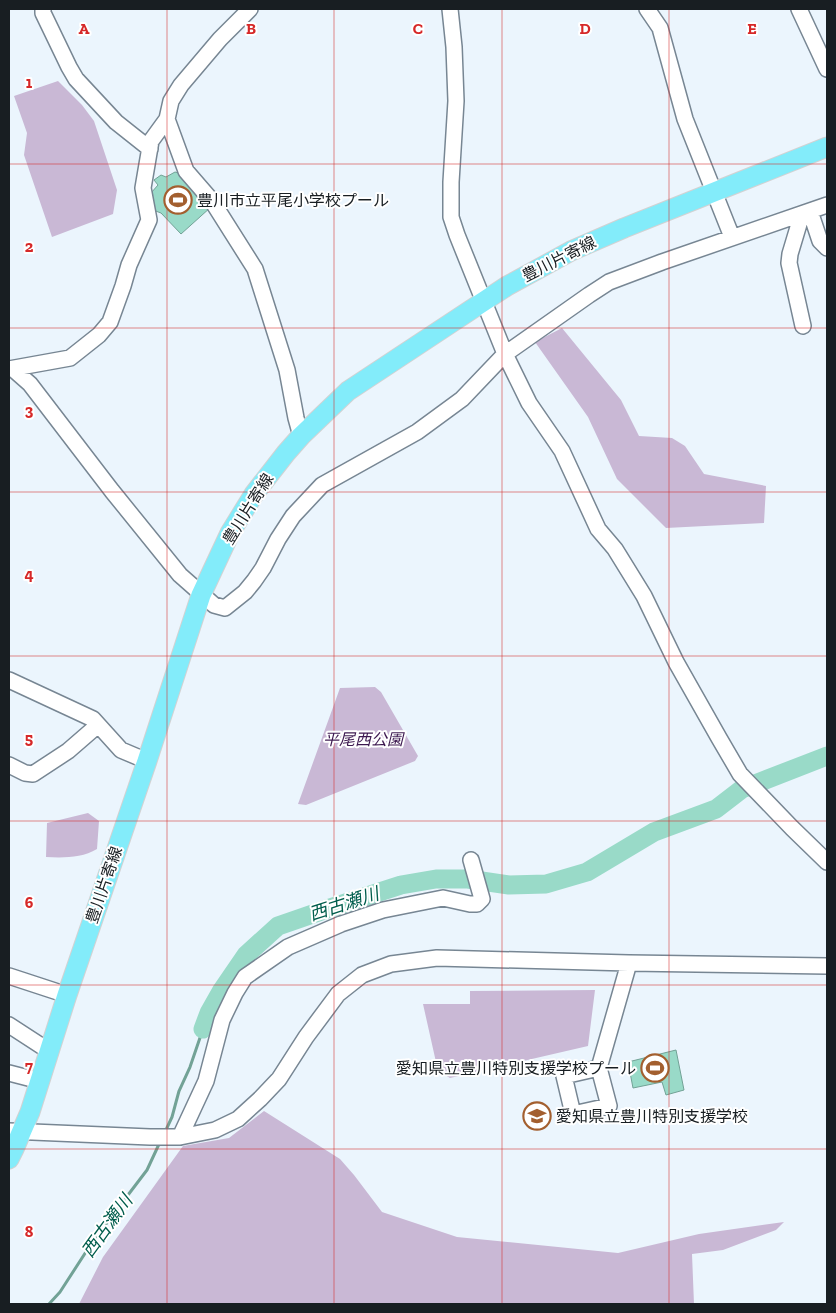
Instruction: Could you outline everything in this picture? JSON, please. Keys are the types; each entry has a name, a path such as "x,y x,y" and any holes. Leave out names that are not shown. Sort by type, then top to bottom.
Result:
{"main road":[{"name":"豊川片寄線","path":"9,1159 15,1131 40,1081 201,595 230,533 254,494 300,436 348,391 506,286 571,251 624,228 827,147"}],"street":[{"path":"43,9 43,13 76,79 116,122 150,149"},
{"path":"11,369 70,358 99,335 110,322 123,286 128,265 149,220 143,188 151,141 167,119 171,101 182,85 220,38 250,9"},
{"path":"450,9 454,46 456,101 450,182 451,217 505,354 529,403 562,451 598,528 615,549 644,596 688,685 740,774 827,862"},
{"path":"647,9 660,28 685,119 732,237"},
{"path":"799,9 827,68"},
{"path":"167,119 186,171 212,201 254,269 287,370 300,436"},
{"path":"11,369 30,384 180,576 214,605 225,608 245,592 262,568 293,516 322,485 417,432 462,399 505,354 589,295 609,282 827,205"},
{"path":"806,212 820,241 827,248"},
{"path":"803,326 789,263 790,254 806,212"},
{"path":"9,680 93,719 120,750 146,760"},
{"path":"9,765 33,774 68,751 98,725"},
{"path":"176,1137 206,1081 222,1020 245,977 288,947 341,924 383,910 443,898 477,904 482,899 471,860"},
{"path":"15,1131 176,1137 215,1130 238,1119 279,1079 306,1037 338,994 362,975 391,964 437,958 827,966"},
{"path":"599,1068 629,963"},
{"path":"9,976 67,995"},
{"path":"9,1025 49,1051"},
{"path":"9,1073 40,1081"}],"green space":[{"path":"58,81 82,105 94,121 117,190 113,214 52,237 24,155 27,133 14,96"},
{"path":"562,328 621,400 639,436 672,438 685,446 704,474 766,486 764,523 666,528 617,479 588,417 535,342"},
{"name":"平尾西公園","path":"375,687 381,692 418,756 415,761 306,805 298,804 340,688"},
{"path":"88,813 99,821 97,849 79,856 46,857 47,823"},
{"path":"595,990 588,1046 450,1078 438,1071 423,1004 470,1004 470,991"},
{"path":"264,1111 340,1159 382,1212 457,1237 618,1253 699,1234 784,1222 776,1230 723,1250 692,1254 694,1304 79,1304 103,1257 183,1146 229,1138"}],"shaded area":[{"name":"豊川市立平尾小学校プール","path":"175,172 179,173 211,207 181,234 161,213 153,210 151,193 158,185 154,180 161,175 166,177"},
{"path":"676,1050 684,1090 666,1095 662,1082 633,1088 628,1062"}],"waterway":[{"name":"西古瀬川","path":"203,1029 209,1013 222,990 246,955 278,926 401,885 436,879 468,879 509,885 546,884 587,872 654,832 716,809 742,789 827,756"},
{"name":"西古瀬川","path":"165,1132 203,1029"},
{"name":"西古瀬川","path":"49,1304 60,1292 93,1241 147,1170 160,1142"}],"place":[{"name":"豊川市立平尾小学校プール","path":"178,200"},
{"name":"愛知県立豊川特別支援学校プール","path":"655,1068"},
{"name":"愛知県立豊川特別支援学校","path":"537,1116"}]}
